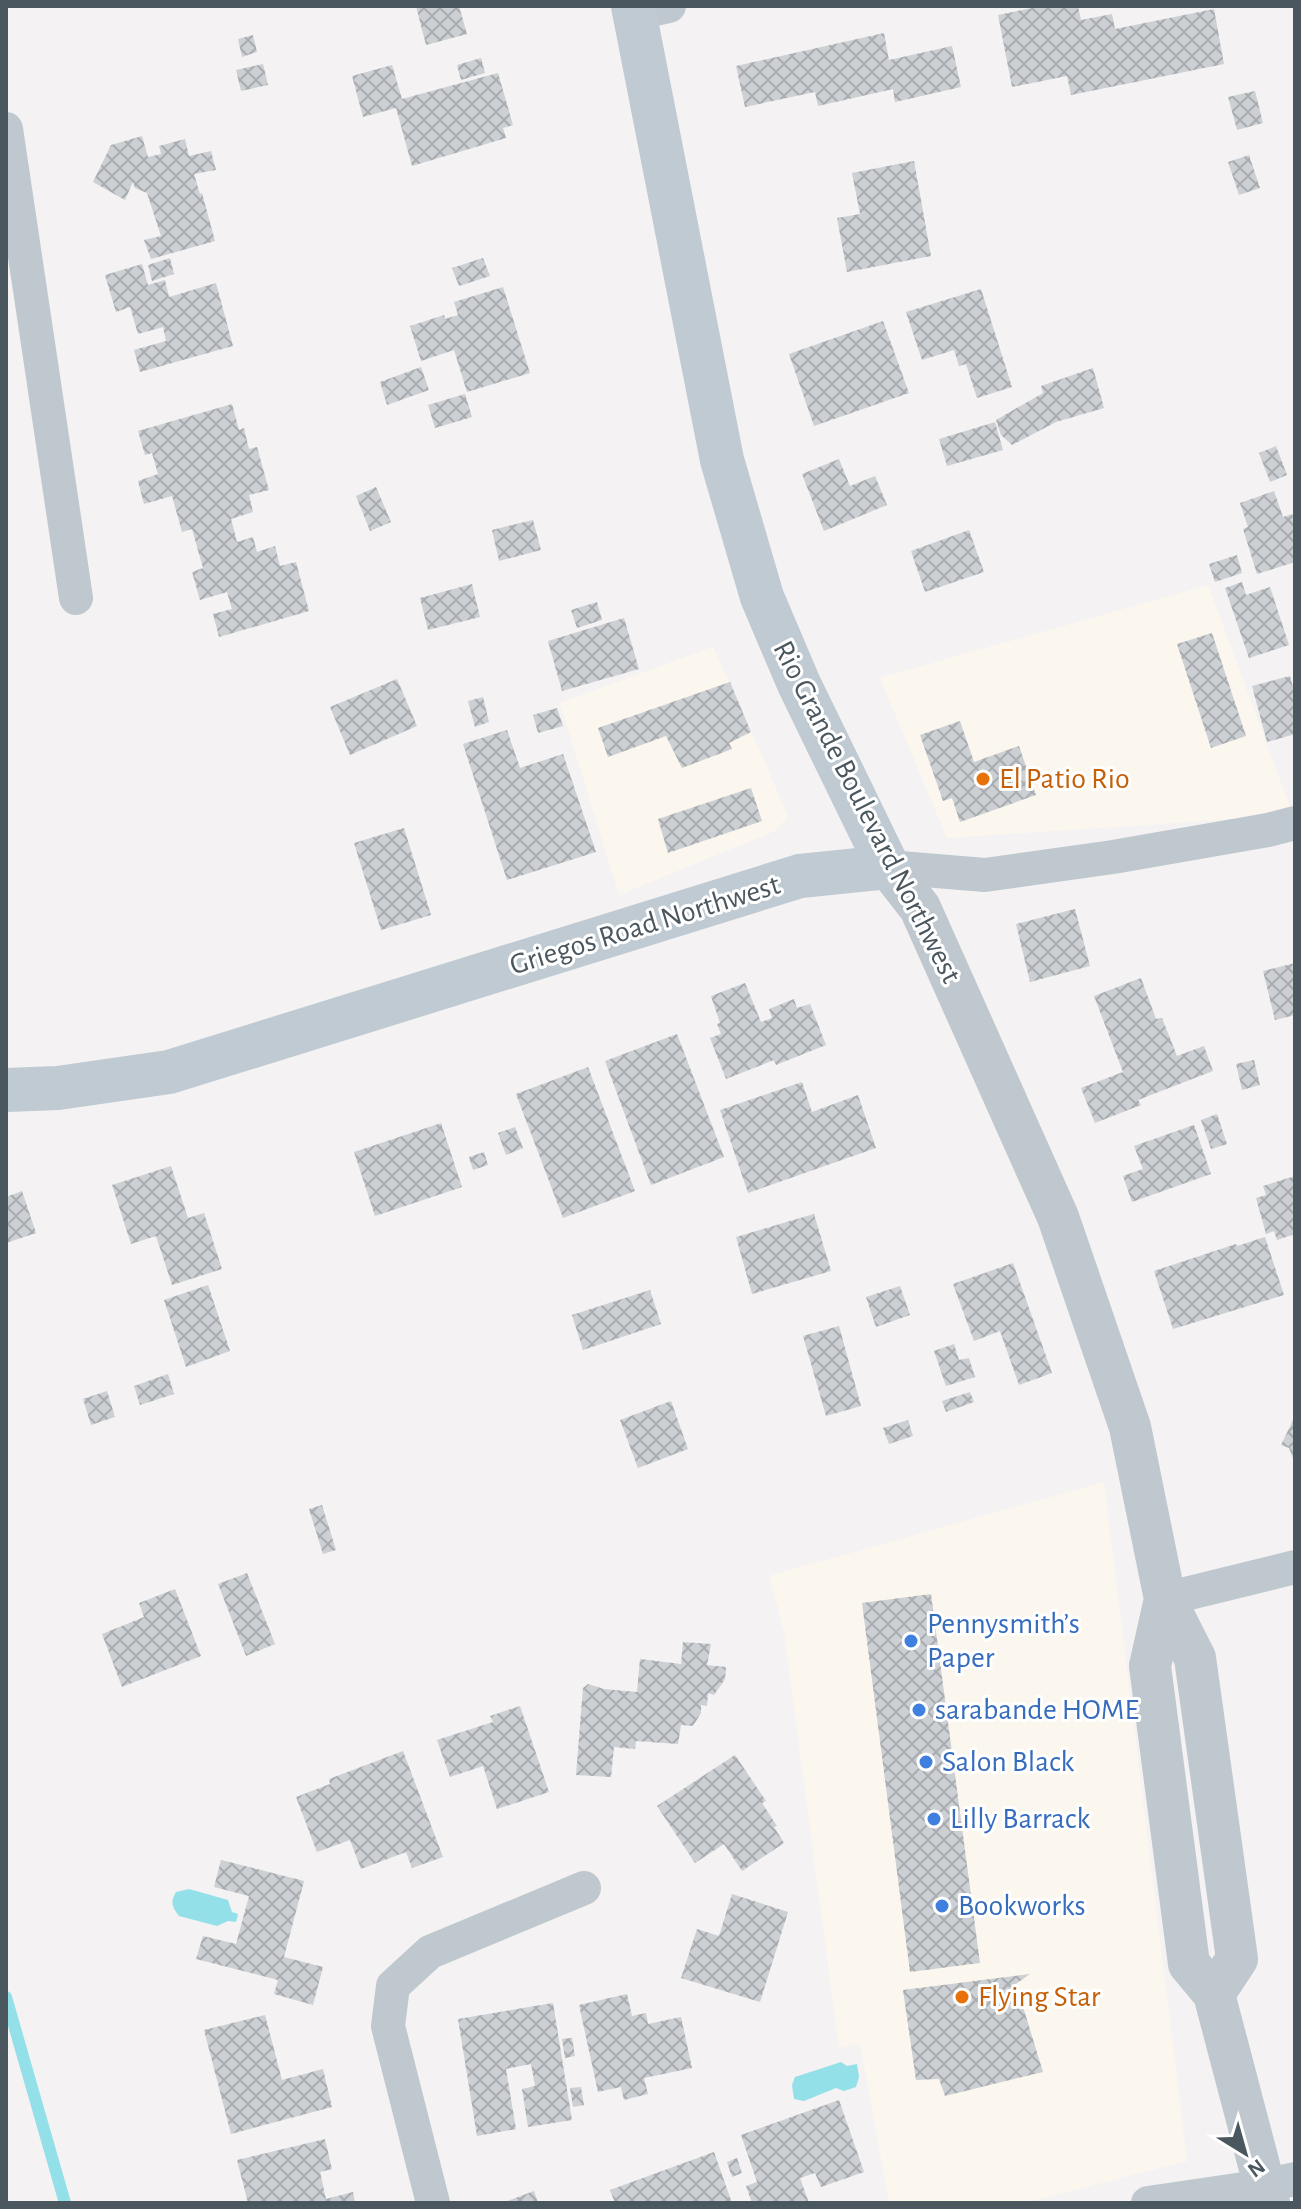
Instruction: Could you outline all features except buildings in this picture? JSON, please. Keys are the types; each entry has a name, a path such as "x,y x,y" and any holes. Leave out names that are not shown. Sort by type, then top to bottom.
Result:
{"main road":[{"name":"Rio Grande Boulevard Northwest","path":"645,9 722,460 758,582 799,684 888,867"},
{"name":"Griegos Road Northwest","path":"6,1090 58,1088 169,1072 800,876 888,867"}],"street":[{"path":"6,129 76,598"},
{"name":"Griegos Road Northwest","path":"888,867 985,875 1113,857 1295,823"},
{"name":"Rio Grande Boulevard Northwest","path":"888,867 920,908 1058,1217 1130,1427 1165,1599 1150,1666 1189,1964 1214,1994 1276,2189"},
{"path":"1165,1599 1295,1567"},
{"path":"433,2203 388,2026 393,1986 430,1952 584,1888"},
{"path":"1148,2203 1276,2189"}],"shaded area":[{"path":"1208,585 1290,807 1235,819 947,838 880,678"},
{"path":"713,647 788,817 775,831 619,895 560,703"},
{"path":"1104,1482 1187,2161 1024,2203 889,2203 860,2043 839,2048 784,1631 769,1576"}],"water":[{"path":"189,1889 228,1900 232,1912 238,1914 236,1922 228,1921 217,1926 179,1916 173,1904 174,1896 176,1892"},
{"path":"841,2062 847,2066 857,2064 859,2077 856,2087 844,2091 836,2088 804,2101 794,2099 792,2085 795,2077"}],"waterway":[{"path":"6,1997 65,2203"}],"place":[{"name":"El Patio Rio","path":"983,779"},
{"name":"Pennysmith’s Paper","path":"911,1641"},
{"name":"sarabande HOME","path":"919,1710"},
{"name":"Salon Black","path":"926,1762"},
{"name":"Lilly Barrack","path":"934,1819"},
{"name":"Bookworks","path":"942,1906"},
{"name":"Flying Star","path":"962,1997"}]}
